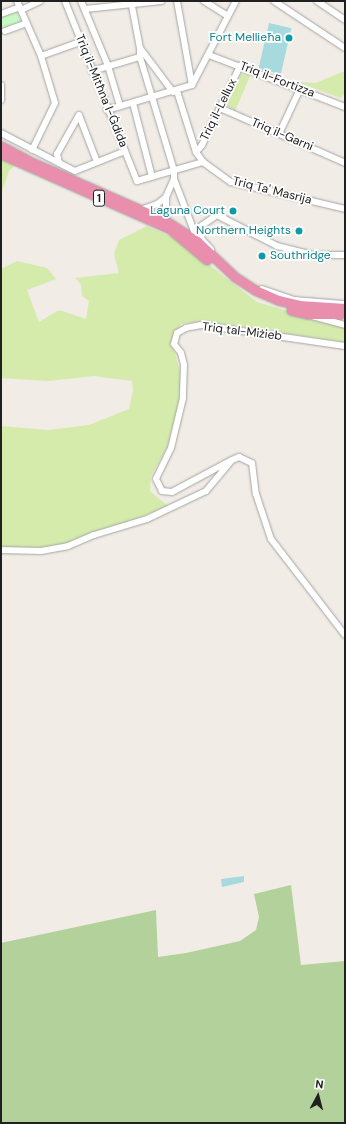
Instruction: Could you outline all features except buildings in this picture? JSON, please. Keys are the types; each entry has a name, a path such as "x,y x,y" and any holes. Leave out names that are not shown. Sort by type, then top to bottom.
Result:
{"highway":[{"name":"1","path":"1,146 26,160 143,209 166,221 197,241 230,274 255,290 278,300 300,306 345,308"},
{"name":"1","path":"1,154 170,229 242,289 267,302 308,314 345,314"}],"street":[{"path":"1,14 19,6 40,1"},
{"name":"Triq il-Mitħna l-Ġdida","path":"65,1 107,110 137,181 152,177"},
{"path":"81,1 108,66 120,106"},
{"path":"85,9 103,4 162,1"},
{"path":"177,1 192,85"},
{"path":"204,1 228,16"},
{"path":"107,110 153,98 192,85 236,1"},
{"path":"274,1 345,48"},
{"path":"316,1 345,20"},
{"path":"131,3 140,48 140,57 174,170 174,179 194,231 232,270 261,288 294,300 345,305"},
{"path":"19,6 41,56 55,103 32,150"},
{"path":"5,31 27,23"},
{"path":"41,56 80,42"},
{"name":"Triq Ta' Masrija","path":"140,48 175,91 196,152 203,162 231,182 345,209"},
{"name":"Triq il-Fortizza","path":"209,55 345,106"},
{"path":"92,71 140,57"},
{"name":"Triq il-Lellux","path":"196,152 220,108 240,66"},
{"path":"1,85 1,100"},
{"path":"279,134 300,89"},
{"path":"133,103 152,177 203,162"},
{"name":"Triq il-Garni","path":"220,108 345,163"},
{"path":"59,163 57,154 79,115 97,162"},
{"path":"1,133 75,171 125,151"},
{"path":"166,221 166,197 174,179"},
{"path":"143,209 157,204 166,197"},
{"path":"194,231 217,215 277,246 312,255 345,255"},
{"path":"308,314 345,324"},
{"name":"Triq tal-Miżieb","path":"232,460 172,492 162,491 156,484 156,475 171,448 183,398 184,365 181,353 174,344 177,333 186,328 201,325 345,346"},
{"path":"1,550 41,551 68,546 94,535 147,519 206,491 232,460 239,458 252,463 256,494 271,539 345,635"}],"green space":[{"path":"16,10 21,21 1,30 1,16"},
{"path":"245,72 251,74 235,111 226,105 242,73"},
{"path":"345,72 345,94 340,98 298,82 316,83"},
{"path":"1,157 15,165 9,171 1,194"},
{"path":"147,226 176,239 257,302 345,328 345,342 202,321 181,324 172,343 181,375 177,423 166,450 151,476 150,491 168,506 51,553 1,553 1,426 48,430 89,425 129,409 133,390 132,381 94,376 48,381 1,378 1,269 17,261 47,268 56,279 27,290 39,322 59,310 86,319 89,301 82,296 81,284 75,278 119,273 114,254 119,240"},
{"path":"291,885 301,965 345,961 345,1123 1,1123 1,943 156,910 158,957 186,953 240,941 256,930 259,917 254,894"}],"water":[{"path":"269,23 291,28 281,74 258,69"},
{"path":"244,876 244,882 222,887 221,879"}],"place":[{"name":"Fort Mellieħa","path":"289,38"},
{"name":"Laguna Court","path":"233,211"},
{"name":"Northern Heights","path":"299,231"},
{"name":"Southridge","path":"262,256"}]}
